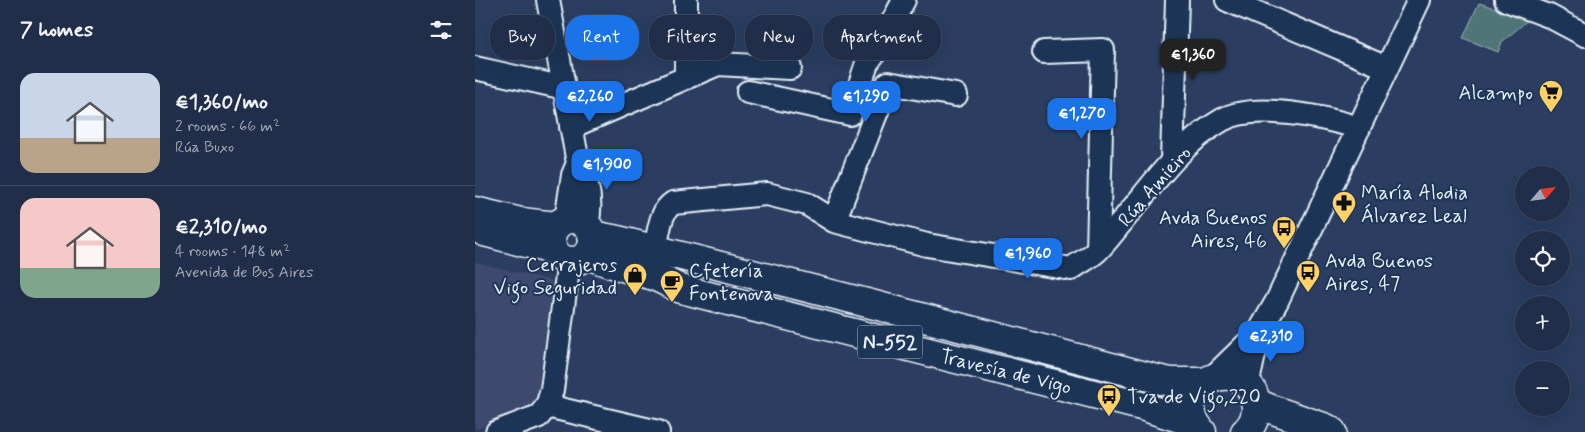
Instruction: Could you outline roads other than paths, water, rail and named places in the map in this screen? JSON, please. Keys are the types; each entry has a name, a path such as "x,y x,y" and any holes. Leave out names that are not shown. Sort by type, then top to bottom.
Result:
{"main road":[{"name":"Travesía de Vigo","path":"475,211 521,222 573,239 609,264 654,276 681,289 1141,406 1198,428"},
{"name":"Travesía de Vigo","path":"475,229 655,249 1145,376 1171,382 1208,380"},
{"name":"N-552","path":"1198,428 1192,415 1193,397 1208,380 1223,375 1233,377 1271,409 1326,428 1332,432"},
{"path":"1245,432 1253,421 1256,411 1251,394"}],"street":[{"path":"497,432 539,416 547,406 552,390 573,239 590,208 584,174 578,163 548,0"},
{"path":"686,0 686,78"},
{"path":"748,92 850,114 867,63 881,44 904,0"},
{"path":"1172,160 1177,0"},
{"path":"1227,0 1387,68"},
{"path":"1208,380 1259,332 1289,278 1419,0"},
{"path":"1506,0 1549,16 1585,35"},
{"name":"Rúa Amieiro","path":"1044,52 1103,50 1098,250"},
{"path":"571,127 718,64 790,68"},
{"path":"475,68 565,88"},
{"path":"834,221 888,82 956,95"},
{"name":"Rúa Amieiro","path":"655,249 664,212 667,207 680,202 767,194 807,204 834,221 927,245 1071,268 1098,250 1172,160 1202,133 1223,119 1243,112 1303,114 1359,128"},
{"path":"1251,394 1259,332"},
{"path":"547,406 658,432"}],"place":[{"name":"Alcampo","path":"1551,113"},
{"name":"María Alodia Álvarez Leal","path":"1344,224"},
{"name":"Avda Buenos Aires, 46","path":"1284,249"},
{"name":"Avda Buenos Aires, 47","path":"1308,293"},
{"name":"Cerrajeros Vigo Seguridad","path":"635,296"},
{"name":"Cfetería Fontenova","path":"672,303"},
{"name":"Tva de Vigo,220","path":"1109,417"}]}
